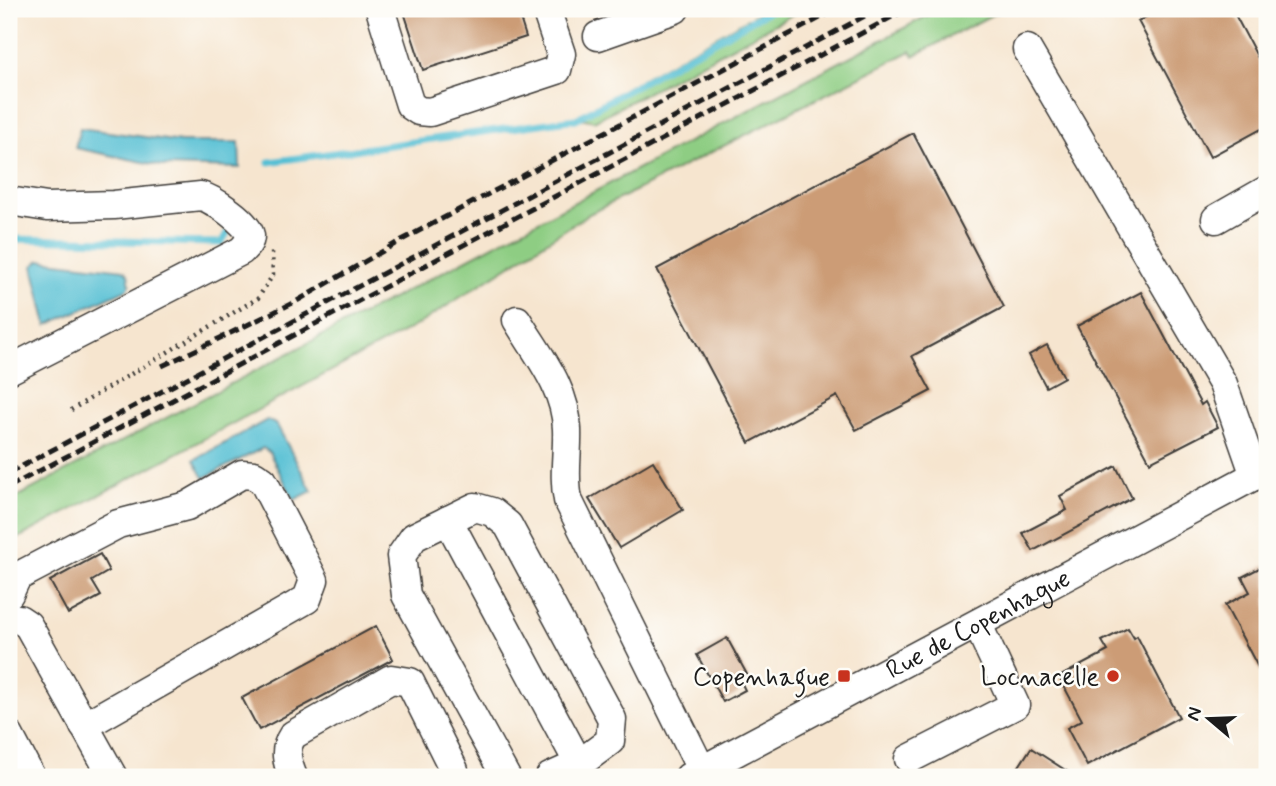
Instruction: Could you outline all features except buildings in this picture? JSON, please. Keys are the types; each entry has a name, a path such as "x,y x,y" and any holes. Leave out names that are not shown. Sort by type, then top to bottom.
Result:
{"street":[{"path":"380,9 410,105 419,111 430,112 557,70 561,54 546,9"},
{"path":"598,36 675,9"},
{"path":"1027,48 1223,384 1261,473"},
{"path":"1216,219 1267,190"},
{"path":"9,201 47,207 114,205 201,196 212,199 245,226 250,236 241,251 9,370"},
{"path":"517,320 559,390 564,407 567,428 565,486 568,500 695,774"},
{"name":"Rue de Copenhague","path":"695,774 1261,473"},
{"path":"9,594 18,577 118,524 187,506 242,474 254,475 263,481 314,580 307,599 84,726"},
{"path":"506,777 406,596 401,556 414,537 475,507 492,512 508,525 612,719 610,741 579,764 551,777"},
{"path":"448,520 579,764"},
{"path":"9,617 28,625 113,777"},
{"path":"909,759 1015,705 978,625"},
{"path":"293,777 286,759 288,743 293,735 391,679 400,678 410,681 454,770 453,777"},
{"path":"9,735 31,777"}],"path":[{"path":"72,410 258,298 273,275 274,263 272,251 264,242 250,236"}],"green space":[{"path":"765,9 803,9 594,121 575,117"},
{"path":"940,9 1003,9 914,56 911,51 589,214 419,324 9,543 9,501"}],"water":[{"path":"80,128 181,142 239,142 240,168 162,166 75,148"},
{"path":"40,260 124,270 128,274 130,285 127,289 47,325 33,266"},
{"path":"267,420 277,425 312,491 294,500 269,452 263,448 204,478 194,460"}],"waterway":[{"path":"269,162 576,119 772,9"},
{"path":"9,239 221,243 227,233"}],"railway":[{"path":"162,366 297,301 400,241 837,9"},
{"path":"9,473 878,9"},
{"path":"9,487 907,9"}],"place":[{"name":"Copenhague","path":"844,676"},
{"name":"Locnacelle","path":"1113,676"}]}
